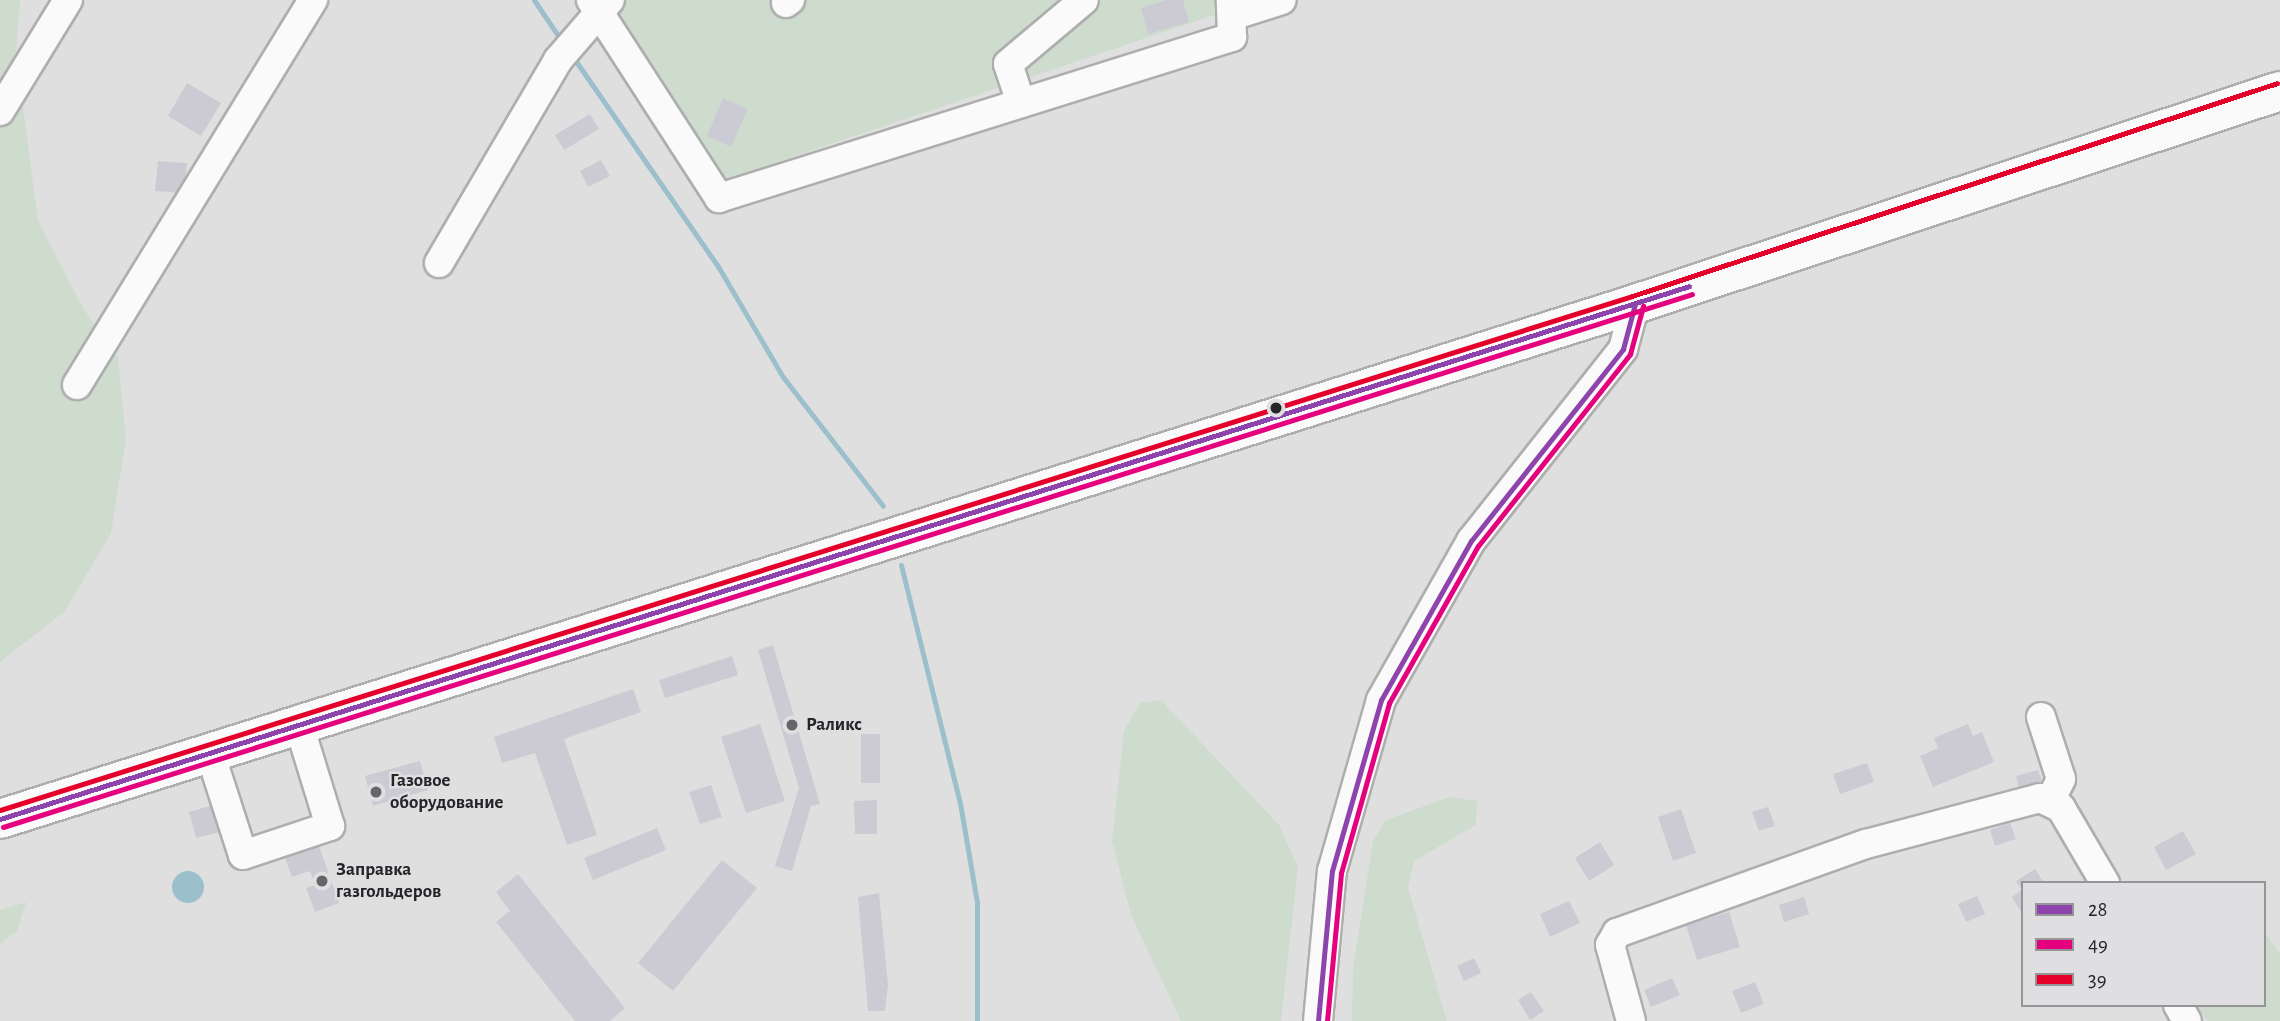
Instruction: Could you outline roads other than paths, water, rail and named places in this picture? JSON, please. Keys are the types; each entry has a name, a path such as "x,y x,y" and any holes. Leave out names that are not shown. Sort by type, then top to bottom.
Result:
{"highway":[{"path":"5,817 299,725 760,574 1635,304 2280,91"}],"street":[{"path":"0,111 68,0"},
{"path":"77,385 313,0"},
{"path":"1021,103 1008,64 1084,0"},
{"path":"439,263 558,60 600,4 719,198 1021,103 1282,0"},
{"path":"1318,1021 1332,871 1381,700 1471,541 1623,349 1635,304"},
{"path":"2041,717 2062,779 2050,803"},
{"path":"210,753 243,855 330,826 299,725"},
{"path":"1631,1021 1610,945 1617,933 1853,848 2040,797 2061,808 2104,881"}],"water":[{"path":"188,871 200,875 204,887 200,899 188,903 176,899 172,887 176,875"}],"waterway":[{"path":"534,0 563,43"},
{"path":"573,57 719,268 783,377 883,506"},
{"path":"901,565 960,803 977,902 977,1021"}],"place":[{"name":"Раликс","path":"792,725"},
{"name":"Газовое оборудование","path":"376,792"},
{"name":"Заправка газгольдеров","path":"322,881"}]}
